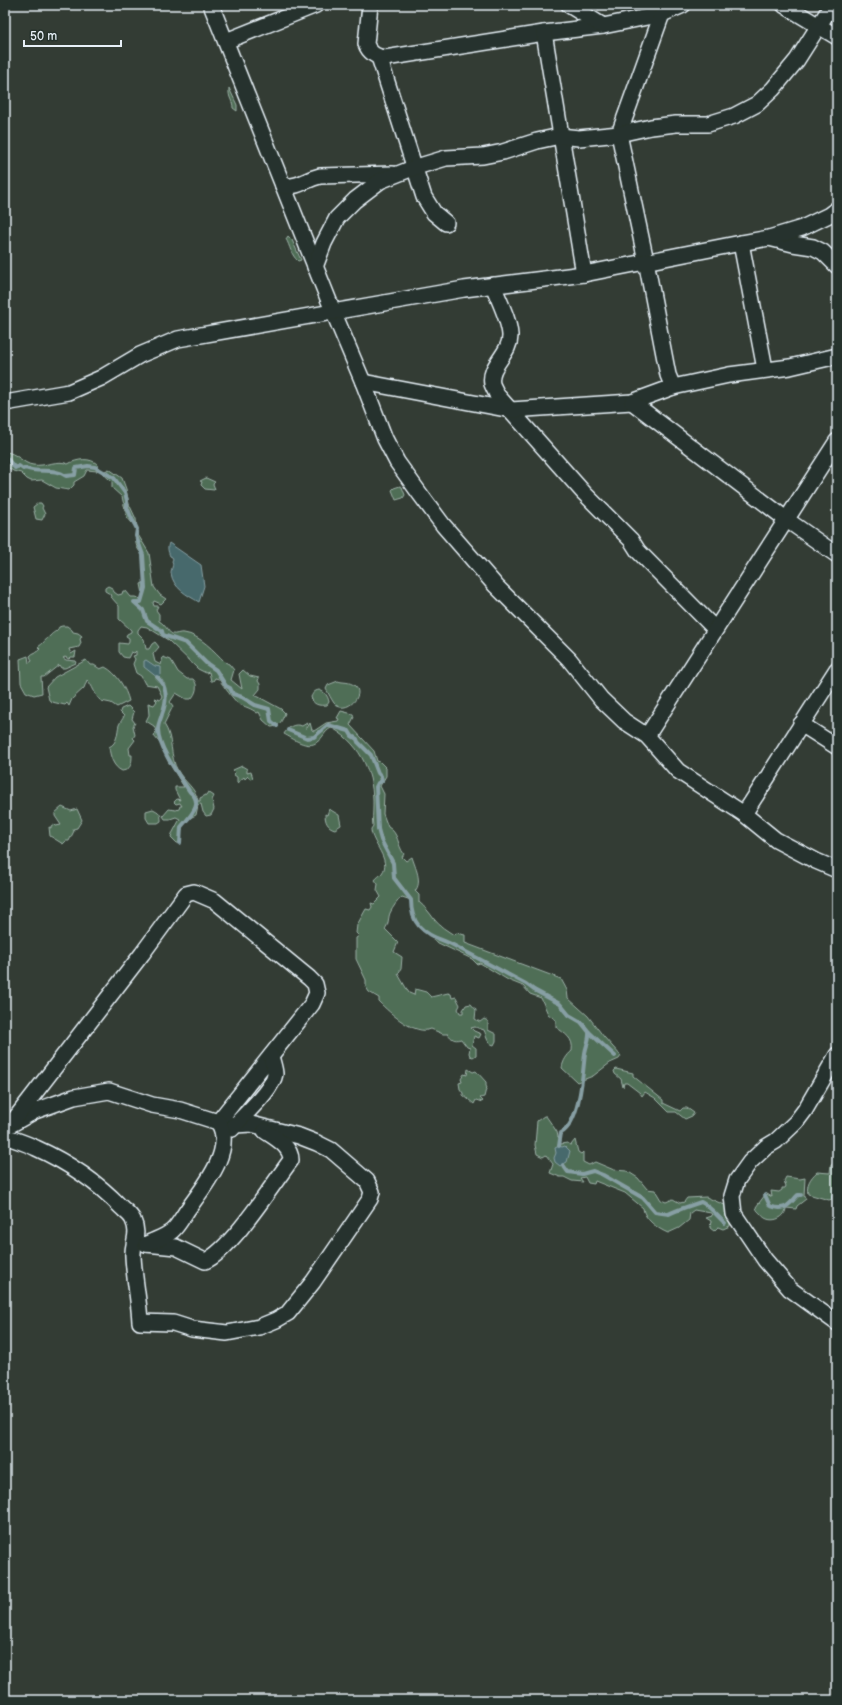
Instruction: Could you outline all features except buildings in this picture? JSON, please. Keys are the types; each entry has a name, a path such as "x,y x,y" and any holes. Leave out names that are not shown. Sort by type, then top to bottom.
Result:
{"street":[{"path":"211,5 315,267 363,382 384,439 397,462 443,525 496,586 569,659 601,699 624,721 647,736 678,771 744,814 776,840 837,870"},
{"path":"226,41 316,5"},
{"path":"370,5 365,40 367,48 373,54 385,58 544,33 603,26 662,14 683,5"},
{"path":"569,5 603,26"},
{"path":"784,5 837,37"},
{"path":"315,267 324,243 337,218 355,200 380,181 413,168 446,158 483,156 504,152 537,141 560,136 579,138 619,134 651,127 676,124 708,124 734,116 757,104 773,90 797,60 832,5"},
{"path":"662,14 619,134 646,261 668,376 673,387"},
{"path":"544,33 584,274"},
{"path":"379,57 413,168 428,205 434,213 446,222"},
{"path":"283,186 298,186 312,178 320,176 398,174"},
{"path":"5,403 69,392 101,378 140,355 178,339 333,311 493,285 584,274 769,238 802,228 829,215 837,209"},
{"path":"769,238 792,244 813,247 823,252 837,266"},
{"path":"741,243 765,369"},
{"path":"493,285 510,336 509,345 493,371 492,383 497,395 584,493 622,530 638,550 715,629"},
{"path":"363,382 511,410 632,402 673,387 729,375 765,369 790,367 836,356"},
{"path":"632,402 787,520 837,555"},
{"path":"647,736 837,440"},
{"path":"744,814 837,669"},
{"path":"801,724 837,747"},
{"path":"7,1128 142,954 186,894 194,892 216,901 314,984 317,993 312,1004 218,1122"},
{"path":"223,1143 235,1125 273,1080 275,1072 271,1056"},
{"path":"837,1056 805,1110 796,1122 750,1162 737,1180 732,1196 734,1214 765,1260 790,1289 837,1323"},
{"path":"109,1092 152,1105 180,1110 218,1122 235,1125 251,1124 262,1128 299,1136 331,1150 367,1181 372,1192 370,1200 312,1282 288,1313 276,1320 259,1327 227,1333 192,1329 173,1323 140,1322 139,1296 135,1276 140,1247 132,1219 114,1199 87,1178 36,1148 7,1128 35,1111 74,1097 109,1092"},
{"path":"140,1247 172,1232 205,1186 221,1157 223,1134 218,1122"},
{"path":"140,1247 176,1247 205,1261 222,1250 291,1160 291,1154 287,1148 262,1128"}],"green space":[{"path":"229,88 237,105 237,111 233,108 229,95"},
{"path":"288,236 292,240 301,260 298,261 292,253 286,239"},
{"path":"5,452 13,454 26,463 33,465 60,462 68,464 80,460 88,460 95,462 98,465 97,471 87,470 84,476 74,482 74,485 69,490 56,488 42,480 31,481 21,473 13,471 9,468 5,469"},
{"path":"109,469 122,478 129,504 136,519 137,529 127,517 122,497 112,488 112,482 103,472"},
{"path":"206,478 215,482 213,484 214,490 205,489 201,485 202,482 200,481"},
{"path":"400,486 402,487 405,495 403,498 396,500 392,490"},
{"path":"38,503 41,503 43,506 42,508 45,514 42,520 36,519 33,507"},
{"path":"137,533 149,553 154,587 160,595 166,599 161,604 154,601 153,603 154,606 158,606 156,610 159,614 159,621 172,634 190,634 206,644 234,670 231,680 242,689 239,674 243,670 250,676 259,678 258,681 260,684 260,689 255,695 281,709 285,713 282,721 277,726 271,727 263,720 259,712 257,713 237,703 219,679 215,678 211,681 209,672 206,673 198,669 168,640 147,627 141,626 138,633 144,639 146,649 149,649 155,642 159,647 153,654 155,662 161,665 163,657 171,660 178,672 187,679 193,679 196,684 194,695 191,699 186,699 176,693 170,702 173,706 164,724 169,736 173,759 180,775 195,792 198,801 200,801 200,798 208,792 214,796 212,800 214,809 211,815 206,816 203,812 201,804 198,805 196,815 187,820 183,825 180,843 177,843 171,837 180,819 176,817 165,819 163,816 169,809 176,810 182,806 180,803 176,804 174,802 177,799 180,800 175,787 184,787 168,761 163,747 154,736 156,731 154,726 146,721 149,715 148,703 154,705 157,701 154,698 160,700 162,696 157,686 145,684 141,676 136,673 133,664 135,659 133,656 136,655 136,651 134,653 131,652 128,658 123,657 119,652 119,643 128,644 129,638 126,636 131,632 131,630 119,619 119,606 110,594 105,591 105,588 108,586 118,595 122,594 123,591 126,591 131,597 141,599 143,594 141,584 145,582 143,555 137,548 136,542"},
{"path":"67,626 73,632 82,636 79,647 69,649 71,654 76,651 75,657 71,657 69,659 65,657 63,658 66,660 75,661 76,663 65,668 61,668 59,665 44,677 41,677 42,693 34,695 26,692 21,683 20,659 28,656 29,663 32,661 30,656 39,650 40,649 38,647 59,627"},
{"path":"86,660 90,665 94,665 100,669 105,667 113,673 126,691 129,701 117,707 111,703 101,701 87,680 84,688 72,699 69,706 67,703 65,705 49,700 46,687 55,677"},
{"path":"338,681 351,683 358,690 356,699 348,706 338,706 334,703 326,689 328,685"},
{"path":"319,690 327,696 329,702 327,705 321,705 313,702 311,697 313,693"},
{"path":"128,706 134,712 132,719 135,723 133,726 135,735 133,738 135,740 129,748 130,755 132,755 130,766 122,771 114,764 109,747 116,740 119,725 124,716 120,712 121,709"},
{"path":"341,711 353,714 354,717 350,725 374,751 377,761 386,768 386,776 380,786 384,794 383,814 388,827 394,832 404,854 402,857 406,861 412,857 418,879 415,891 419,895 419,902 436,922 444,928 454,935 456,933 465,935 465,943 561,979 567,990 568,998 588,1016 621,1056 619,1059 610,1063 593,1076 577,1082 562,1068 568,1054 572,1051 572,1043 566,1034 556,1027 556,1020 548,1014 541,998 530,994 523,986 508,980 480,963 477,964 472,959 434,941 416,921 411,900 402,897 391,911 385,929 398,942 394,952 402,957 401,969 398,974 409,993 414,995 415,989 426,992 431,997 448,993 451,994 452,998 456,997 460,1005 458,1009 460,1013 463,1013 466,1005 471,1004 476,1010 475,1019 480,1022 484,1019 488,1021 488,1030 496,1034 496,1041 494,1045 489,1043 484,1030 475,1027 471,1028 481,1034 479,1038 474,1036 472,1045 476,1048 476,1055 473,1057 470,1056 470,1048 467,1047 461,1039 453,1039 448,1034 443,1034 431,1029 418,1029 410,1026 390,1012 379,1002 379,998 369,992 366,987 366,980 356,959 356,938 359,936 356,933 357,925 366,909 370,910 372,907 371,903 374,904 381,897 377,890 378,884 375,880 382,873 384,863 383,857 374,840 371,829 373,826 373,795 368,773 359,753 344,736 334,729 331,728 321,739 309,745 284,734 287,729 292,726 302,726 307,723 306,728 310,723 312,730 314,731 326,723 338,721 339,719 337,718"},
{"path":"242,766 247,769 247,773 251,772 253,778 250,779 248,776 245,779 244,777 237,783 237,777 234,775 235,772 233,770"},
{"path":"62,807 71,811 77,809 82,820 77,828 73,829 74,831 69,841 66,841 63,844 50,836 49,827 51,828 54,824 56,826 61,825 55,816 55,813"},
{"path":"153,809 160,814 161,821 158,823 149,823 146,818 146,811"},
{"path":"329,809 339,815 341,825 335,829 330,827 326,821 325,814 327,815"},
{"path":"468,1069 473,1072 476,1071 486,1082 487,1088 484,1097 480,1098 483,1101 482,1102 476,1100 474,1104 463,1095 460,1089 459,1083 462,1082 461,1079 464,1074 467,1075"},
{"path":"616,1069 633,1073 633,1076 663,1100 663,1103 680,1111 683,1108 687,1108 694,1113 692,1116 685,1119 676,1112 669,1112 655,1098 645,1092 642,1096 627,1083 624,1083 623,1087 621,1079 615,1074 614,1071"},
{"path":"546,1116 557,1132 559,1138 560,1136 561,1144 567,1143 571,1145 575,1140 578,1152 581,1154 583,1152 583,1162 589,1165 595,1162 614,1170 627,1171 638,1178 647,1189 655,1190 661,1200 666,1202 673,1199 680,1203 684,1202 687,1198 706,1197 727,1206 725,1214 730,1219 730,1226 723,1229 718,1227 714,1231 710,1228 711,1221 706,1218 712,1216 711,1213 694,1210 690,1213 689,1220 679,1228 668,1233 652,1223 646,1216 643,1208 625,1193 595,1181 594,1184 588,1183 585,1177 580,1178 583,1182 572,1181 550,1173 553,1164 546,1155 543,1157 537,1154 535,1145 537,1121"},
{"path":"837,1163 837,1203 832,1199 829,1200 808,1194 808,1185 812,1177 817,1172 830,1173 831,1164"},
{"path":"786,1177 800,1179 805,1178 804,1196 806,1199 797,1206 796,1209 786,1208 785,1212 780,1218 772,1220 768,1219 758,1212 756,1207 765,1195 767,1194 772,1197 771,1191 779,1192 782,1188 785,1188 786,1186 784,1181"}],"water":[{"path":"169,543 201,565 204,586 199,602 181,590 172,578 171,573 173,559 168,551"},
{"path":"146,660 155,666 161,667 161,675 158,678 144,667 144,661"},
{"path":"565,1146 570,1151 567,1162 560,1166 555,1162 554,1158 556,1153 555,1148"}],"waterway":[{"path":"5,456 15,468 19,466 23,469 25,468 35,471 51,471 61,473 66,476 75,475 76,468 88,466 95,467 114,478 125,493 127,507 137,529 136,536 143,555 145,588 141,602 134,602 143,610 147,621 162,631 163,635 186,643 206,663 216,670 233,694 242,697 255,705 269,709 271,721 277,726"},
{"path":"157,677 161,681 166,694 165,704 158,727 159,737 170,762 196,801 194,810 181,827 180,843"},
{"path":"288,730 307,738 314,737 328,725 349,731 371,755 382,781 378,783 376,787 378,829 381,840 393,863 394,878 411,900 412,913 415,920 423,930 526,984 560,1004 569,1015 581,1022 589,1032 615,1056"},
{"path":"559,1146 561,1133 572,1119 576,1108 582,1084 589,1032"},
{"path":"563,1165 568,1172 582,1174 593,1171 603,1175 643,1198 655,1212 669,1214 701,1202 711,1209 725,1223"},
{"path":"833,1197 837,1191"},
{"path":"765,1195 770,1206 775,1208 784,1208 798,1195 801,1195"}]}
